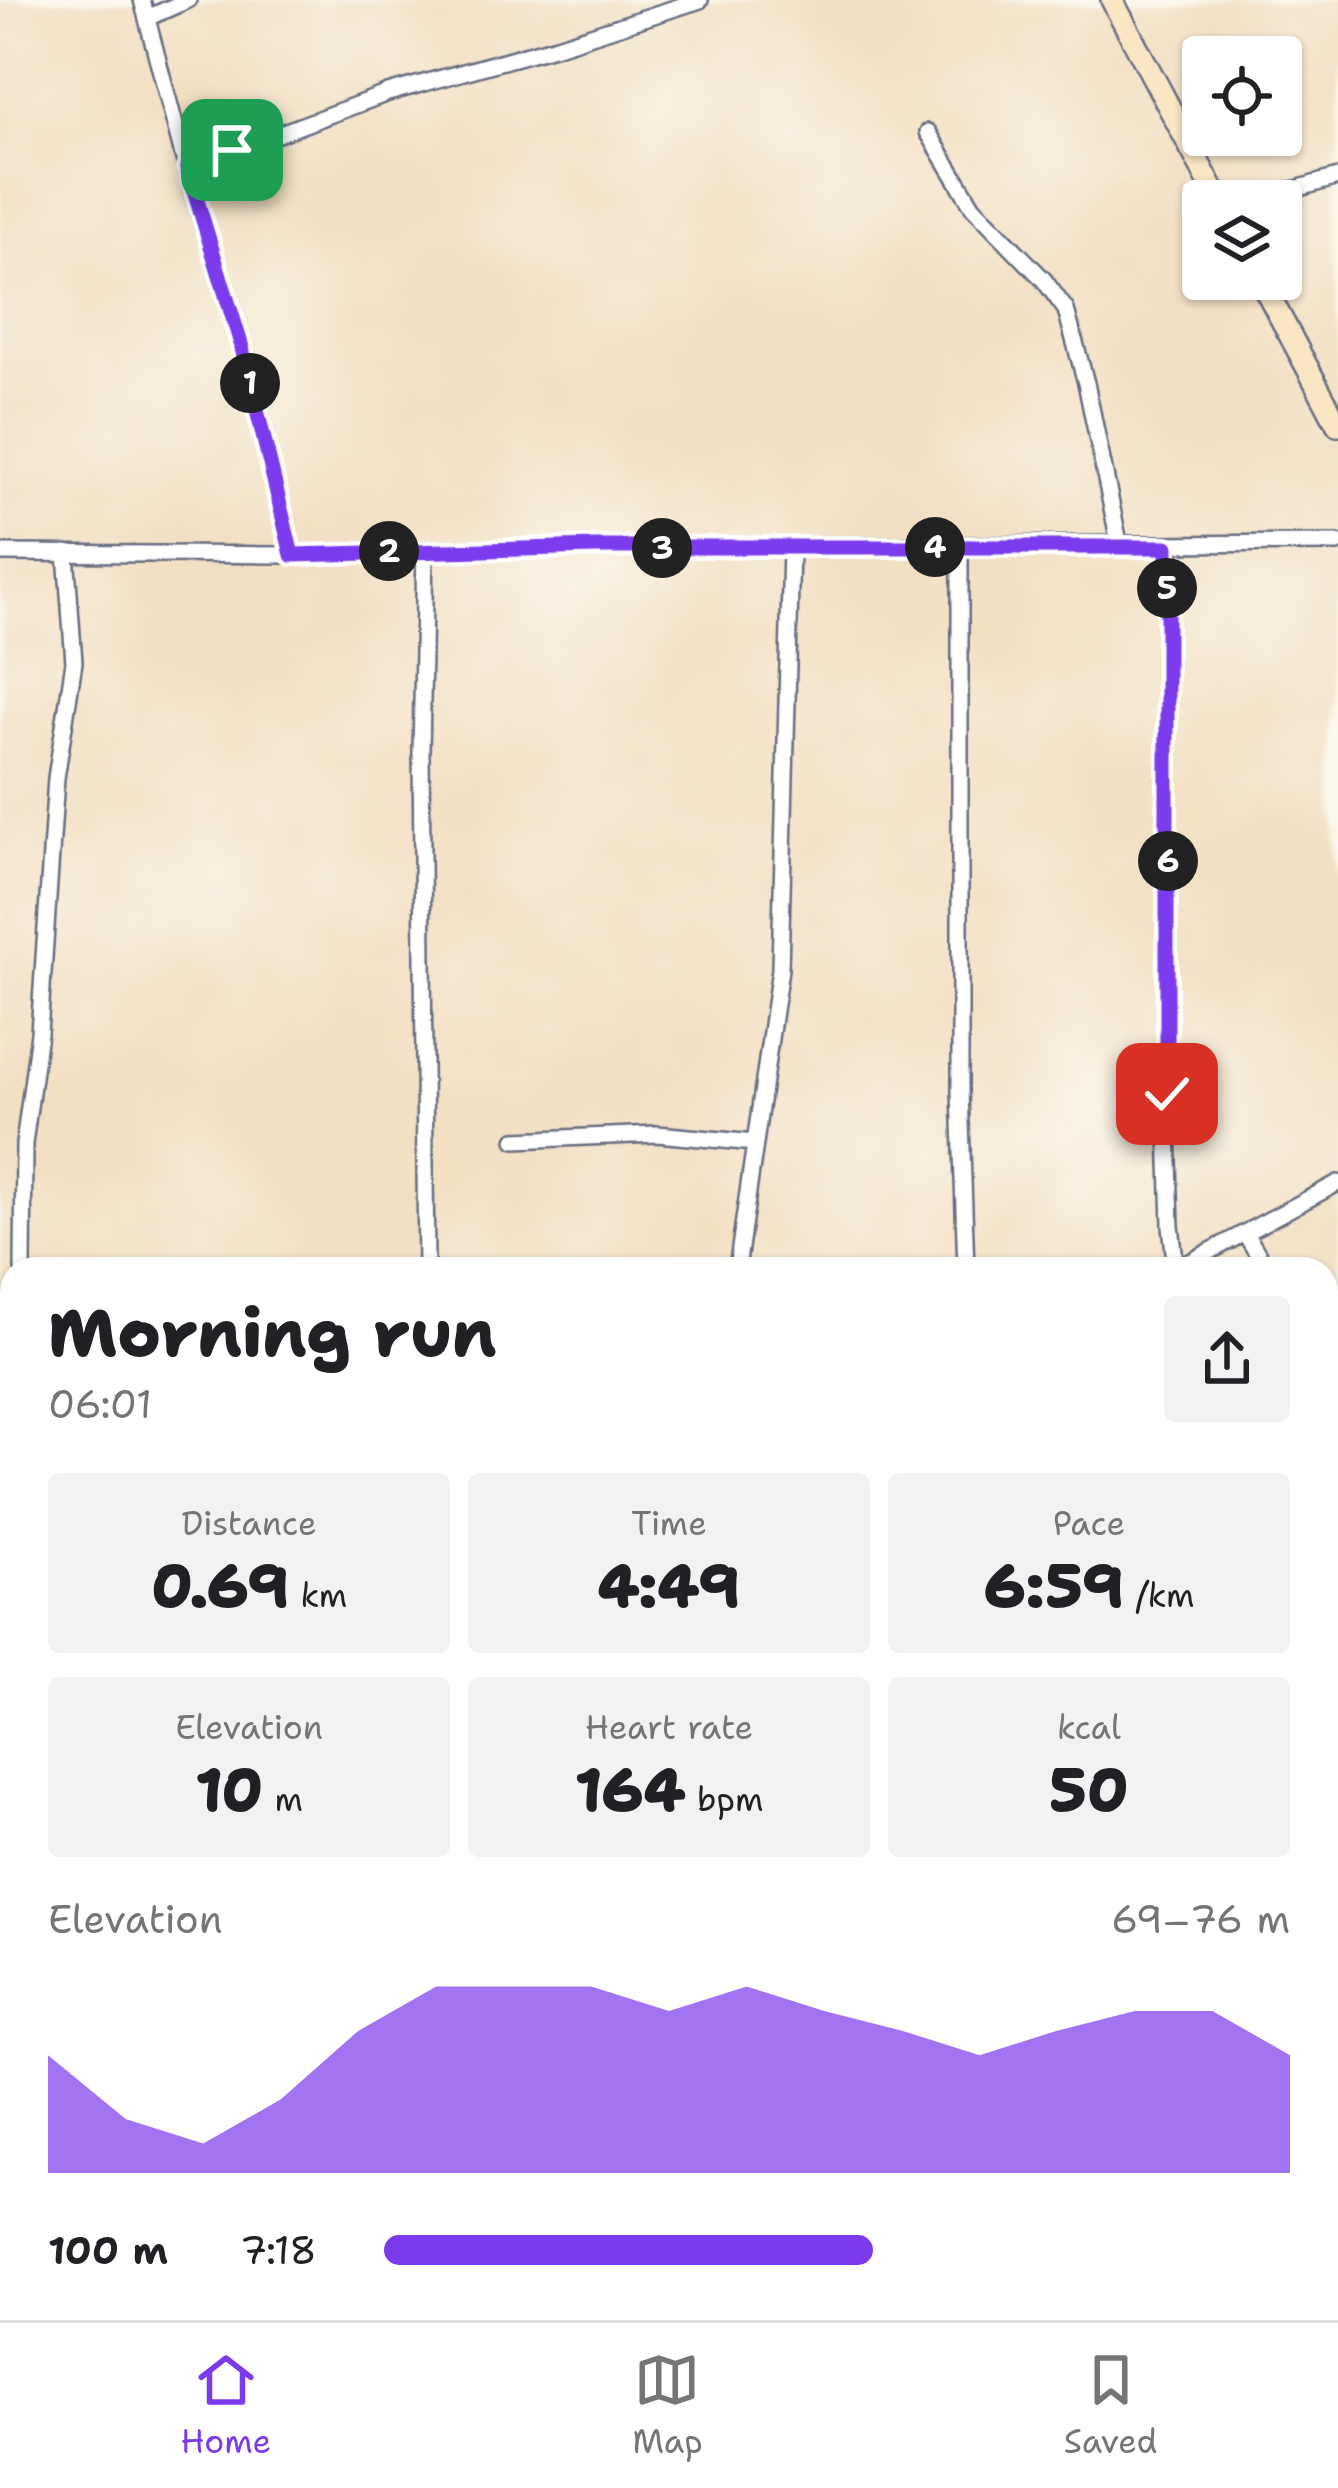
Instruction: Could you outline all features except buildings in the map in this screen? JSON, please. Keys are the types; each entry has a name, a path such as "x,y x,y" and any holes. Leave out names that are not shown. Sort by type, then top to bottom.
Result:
{"main road":[{"path":"1112,0 1208,180"},
{"path":"1272,300 1338,425"}],"street":[{"path":"142,0 241,344 292,555"},
{"path":"147,18 188,0"},
{"path":"187,168 433,78 557,46 700,0"},
{"path":"928,131 973,207 1044,280 1066,310 1120,547"},
{"path":"1302,187 1338,177"},
{"path":"0,553 292,555 1338,543"},
{"path":"960,547 960,1091 966,1257"},
{"path":"1167,547 1167,1094 1175,1257"},
{"path":"739,1257 780,969 791,549"},
{"path":"425,550 421,775 426,1257"},
{"path":"23,1257 24,1144 39,1033 58,760 74,662 66,553"},
{"path":"515,1140 657,1133 755,1143"},
{"path":"1200,1257 1338,1183"},
{"path":"1245,1233 1260,1257"}],"route":[{"path":"232,150 187,168 241,344 292,555 595,547 1167,547 1167,1094"}]}
